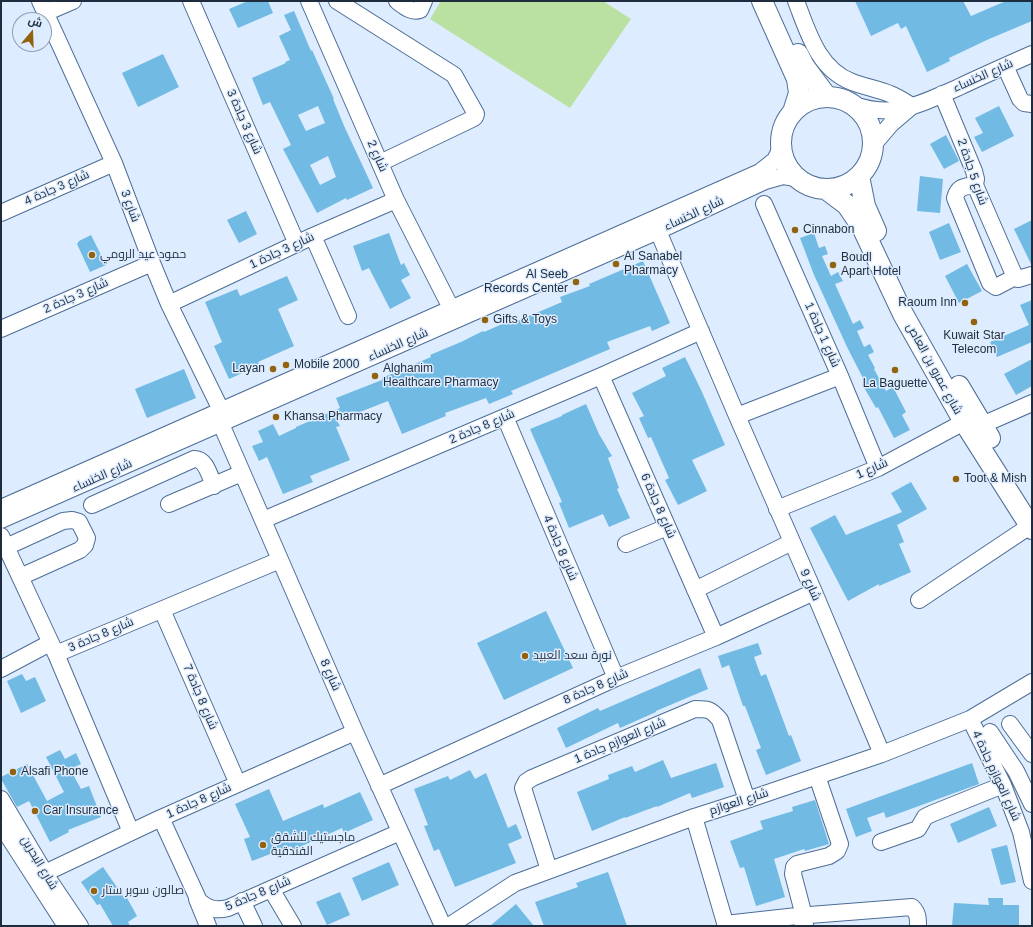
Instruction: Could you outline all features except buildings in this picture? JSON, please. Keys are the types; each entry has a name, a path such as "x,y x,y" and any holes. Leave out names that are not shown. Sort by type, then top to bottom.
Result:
{"main road":[{"path":"762,1 798,79 799,93 793,112"},
{"path":"774,1 804,66 827,97"},
{"path":"827,97 840,99 851,104 863,115 871,129 873,145 869,162 860,176 839,188 827,190 810,186 796,178 786,164 780,148 783,128 787,119 793,112 808,101 827,97"},
{"name":"شارع عمرو بن العاص","path":"860,176 865,206 885,248 973,424 1031,527"},
{"name":"شارع عمرو بن العاص","path":"827,190 847,205 862,227 903,314 973,424 1032,504"}],"street":[{"path":"43,7 72,1"},
{"name":"شارع 3 جادة 3","path":"191,1 297,244"},
{"path":"337,1 454,76 476,114 472,119 380,163"},
{"path":"397,1 411,10 416,11 420,10 424,1"},
{"path":"796,1 812,40 827,66 837,74 851,81 890,94 912,106"},
{"name":"شارع 2","path":"314,2 396,200 452,308"},
{"name":"شارع 3","path":"43,7 114,163 169,304 221,417"},
{"name":"شارع الخنساء","path":"851,104 866,109 881,111 897,110 912,106 1032,54"},
{"path":"1005,66 1020,99 1024,103 1032,104"},
{"name":"شارع 5 جادة 2","path":"942,94 974,171 976,179 974,185 1015,277"},
{"name":"شارع الخنساء","path":"873,145 891,124 912,106"},
{"name":"شارع الخنساء","path":"1,520 452,308 760,172 775,160 780,148"},
{"name":"شارع 3 جادة 4","path":"1,213 114,163"},
{"name":"شارع الخنساء","path":"3,502 221,417 658,231 765,181 783,176 796,178"},
{"path":"974,185 962,187 957,191 955,198 990,283 996,287 1015,277 1022,279 1032,275"},
{"name":"شارع 3 جادة 1","path":"169,304 313,236 396,200"},
{"name":"شارع 1 جادة 1","path":"764,204 840,376 878,468"},
{"name":"شارع 9","path":"658,231 736,416 814,592 882,754"},
{"path":"313,236 348,316"},
{"name":"شارع 3 جادة 2","path":"1,329 152,263"},
{"name":"شارع 8 جادة 2","path":"263,520 601,376 701,331"},
{"name":"شارع 8 جادة 6","path":"601,376 716,637"},
{"path":"736,416 840,376"},
{"name":"شارع 1","path":"777,510 878,468 973,424 1032,403"},
{"name":"شارع 8","path":"221,417 242,473 355,732 443,926"},
{"name":"شارع 8 جادة 4","path":"505,417 616,678"},
{"path":"92,505 194,459 203,462 214,486"},
{"path":"170,504 242,473"},
{"path":"1,669 53,649 20,577 4,542 63,521 72,520 79,522 87,538 85,545 80,550 20,577"},
{"path":"626,544 667,527"},
{"path":"919,600 1031,527"},
{"path":"695,590 792,542"},
{"name":"شارع 8 جادة 3","path":"131,832 53,649 162,610 280,560"},
{"name":"شارع 8 جادة 8","path":"379,786 616,678 716,637 814,592"},
{"name":"شارع 8 جادة 7","path":"162,610 238,784"},
{"name":"شارع العوازم","path":"448,926 515,883 694,816 747,800 882,754 970,719 1029,689"},
{"name":"شارع العوازم جادة 1","path":"549,870 523,788 526,782 532,778 695,709 708,709 714,712 720,720 747,800"},
{"name":"شارع العوازم جادة 4","path":"970,719 1003,785 1029,852 1032,881"},
{"path":"1010,724 1032,754"},
{"name":"شارع 8 جادة 1","path":"45,873 161,818 355,732"},
{"path":"990,732 1016,771 1032,804"},
{"path":"803,919 793,874 794,867 798,864 829,856 837,851 840,844 817,776"},
{"path":"881,842 918,829 925,818 931,814 1003,785"},
{"name":"شارع البحرين","path":"1,799 45,873 80,926"},
{"path":"694,816 722,924 803,919 912,907 918,916 918,926"},
{"name":"شارع 8 جادة 5","path":"161,818 196,895 204,905 215,910 228,908 400,832"},
{"name":"شارع البحرين","path":"1,825 66,926"},
{"path":"271,889 293,926"},
{"path":"196,895 208,926"},
{"path":"242,901 254,926"}],"green space":[{"path":"441,1 603,1 631,19 570,108 430,19"}],"place":[{"name":"Cinnabon","path":"795,230"},
{"name":"حمود عيد الرومي","path":"92,255"},
{"name":"Al Sanabel Pharmacy","path":"616,264"},
{"name":"Boudl Apart Hotel","path":"833,265"},
{"name":"Al Seeb Records Center","path":"576,282"},
{"name":"Raoum Inn","path":"965,303"},
{"name":"Gifts & Toys","path":"485,320"},
{"name":"Kuwait Star Telecom","path":"974,322"},
{"name":"Mobile 2000","path":"286,365"},
{"name":"Layan","path":"273,369"},
{"name":"La Baguette","path":"895,370"},
{"name":"Alghanim Healthcare Pharmacy","path":"375,376"},
{"name":"Khansa Pharmacy","path":"276,417"},
{"name":"Toot & Mish","path":"956,479"},
{"name":"نورة سعد العبيد","path":"525,656"},
{"name":"Alsafi Phone","path":"13,772"},
{"name":"Car Insurance","path":"35,811"},
{"name":"ماجستيك للشقق الفندقية","path":"263,845"},
{"name":"صالون سوبر ستار","path":"94,891"}]}
